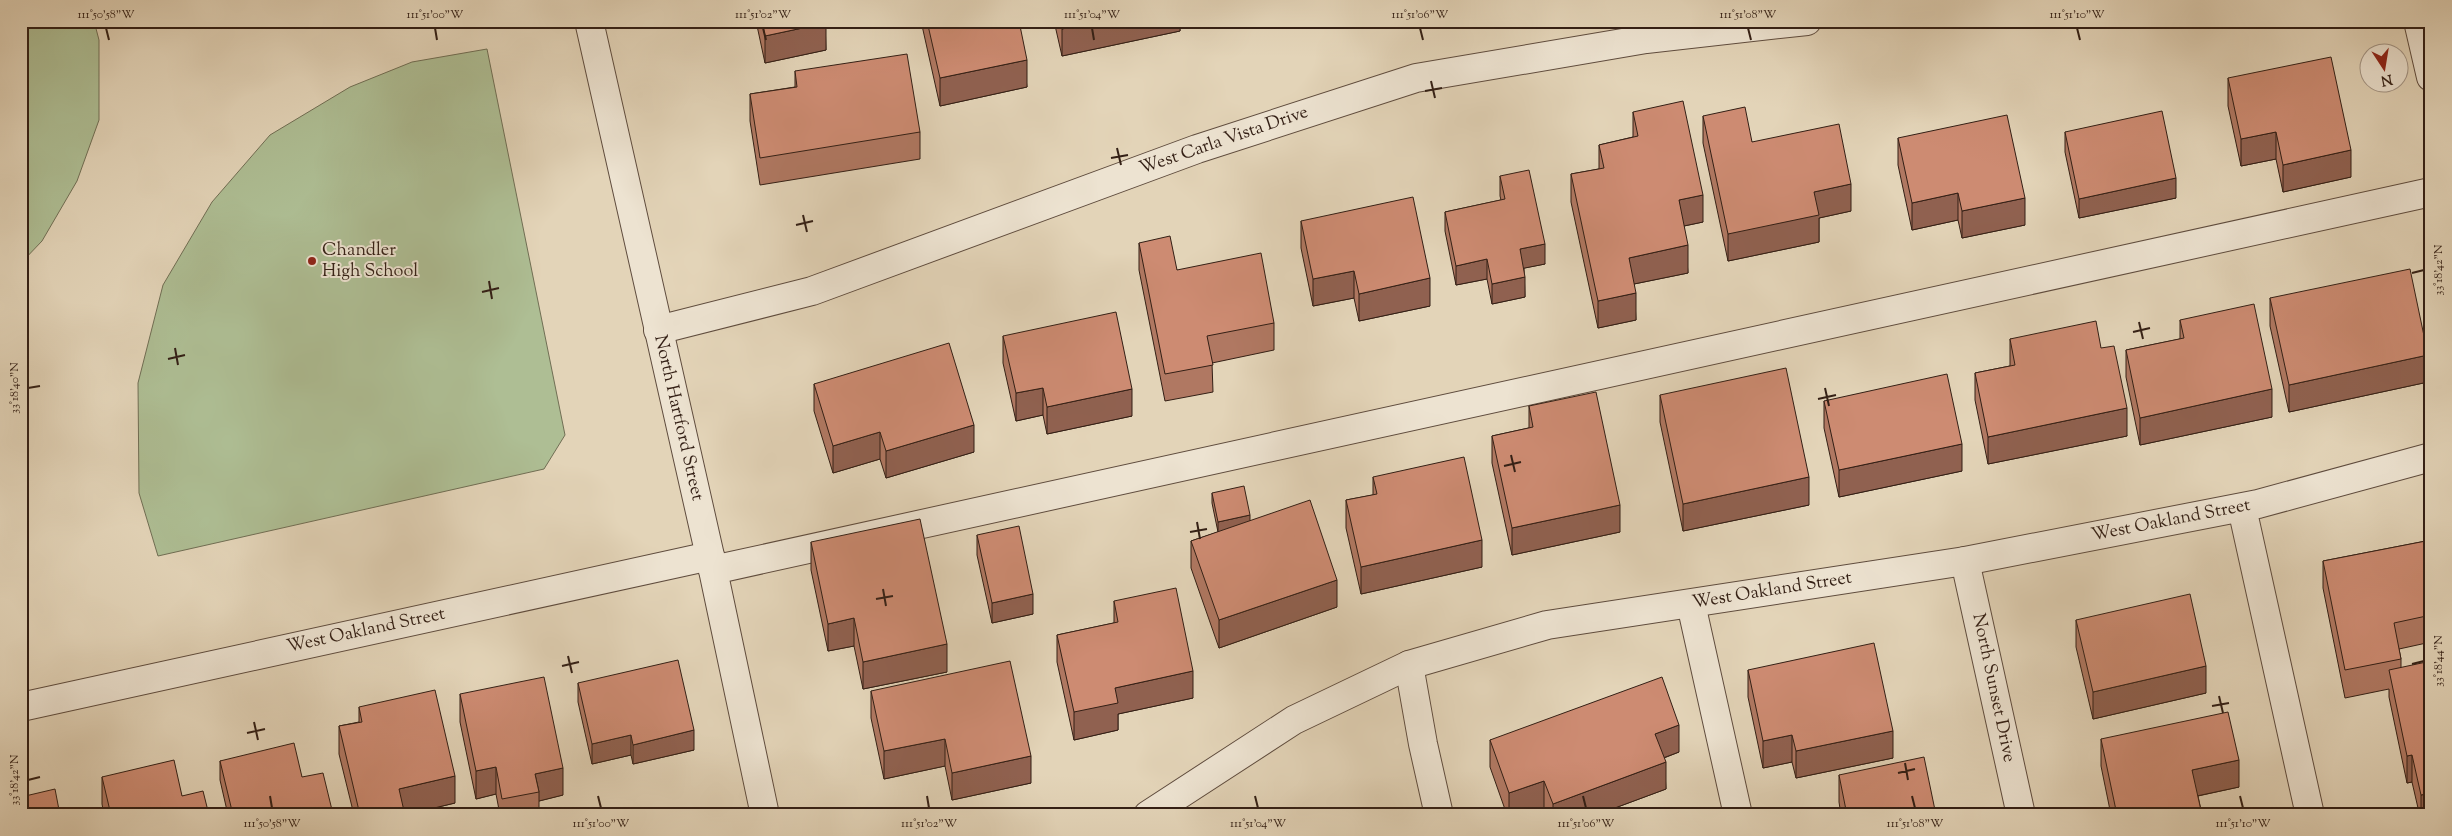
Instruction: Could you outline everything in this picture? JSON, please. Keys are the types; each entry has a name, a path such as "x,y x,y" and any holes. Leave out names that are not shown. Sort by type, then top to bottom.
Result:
{"street":[{"name":"North Hartford Street","path":"589,21 712,563 765,815"},
{"name":"West Carla Vista Drive","path":"658,330 812,291 1197,149 1416,78 1646,39 1807,21"},
{"path":"2418,21 2431,77"},
{"name":"West Oakland Street","path":"21,707 712,563 2431,192"},
{"name":"West Oakland Street","path":"1148,815 1294,720 1409,665 1547,625 1965,562 2242,508 2431,457"},
{"path":"2242,508 2310,815"},
{"name":"North Sunset Drive","path":"1965,562 2021,815"},
{"path":"1691,604 1738,815"},
{"path":"1409,665 1422,744 1438,815"}],"green space":[{"path":"21,21 94,21 99,40 99,120 77,181 42,241 21,263"},
{"path":"487,49 565,435 544,469 158,556 139,493 138,383 163,285 212,202 270,135 350,87 412,62"}],"building":[{"path":"762,21 825,21 826,23 765,36"},
{"path":"927,21 1019,21 1027,60 940,78"},
{"path":"1060,21 1096,21 1062,29"},
{"path":"907,54 920,132 760,158 750,94 797,87 795,71"},
{"path":"2331,57 2351,150 2283,165 2276,132 2241,139 2228,78"},
{"path":"1683,101 1703,195 1679,200 1688,245 1629,258 1636,293 1598,301 1571,174 1604,168 1599,145 1638,136 1633,112"},
{"path":"1745,107 1752,142 1839,124 1851,184 1814,192 1819,215 1728,234 1703,116"},
{"path":"2162,111 2176,178 2079,199 2065,132"},
{"path":"2007,115 2025,198 1962,211 1958,193 1912,203 1898,138"},
{"path":"1529,170 1545,244 1520,249 1525,277 1492,284 1487,259 1456,266 1445,212 1505,199 1500,176"},
{"path":"1413,197 1430,278 1359,294 1354,271 1313,279 1301,221"},
{"path":"1170,236 1177,270 1261,253 1274,323 1207,336 1213,365 1165,374 1139,243"},
{"path":"2410,269 2428,355 2289,385 2270,298"},
{"path":"2254,304 2272,389 2140,418 2126,350 2184,338 2180,320"},
{"path":"1116,312 1132,389 1047,407 1043,388 1016,393 1003,336"},
{"path":"2096,321 2101,348 2114,346 2127,408 1988,437 1975,373 2015,365 2010,339"},
{"path":"949,343 974,425 886,451 880,432 833,446 814,384"},
{"path":"1786,368 1809,477 1683,504 1660,395"},
{"path":"1947,374 1962,444 1839,470 1824,401"},
{"path":"1596,392 1620,505 1512,528 1492,436 1533,427 1529,406"},
{"path":"1464,457 1482,540 1361,567 1346,500 1377,494 1373,477"},
{"path":"1244,486 1250,515 1218,522 1212,493"},
{"path":"1310,500 1337,580 1219,620 1191,541"},
{"path":"920,519 947,644 863,662 854,618 828,624 811,542"},
{"path":"1019,526 1033,594 992,603 977,535"},
{"path":"2431,540 2431,615 2394,623 2401,659 2345,670 2323,561"},
{"path":"1176,588 1193,671 1115,688 1118,703 1074,712 1057,635 1118,622 1114,601"},
{"path":"2190,594 2206,666 2093,692 2076,620"},
{"path":"1874,643 1893,731 1796,751 1792,735 1763,741 1748,670"},
{"path":"678,660 694,730 633,745 631,735 592,744 578,683"},
{"path":"1010,661 1031,756 952,773 945,739 884,751 871,691"},
{"path":"2431,661 2431,793 2421,795 2412,755 2407,756 2389,670"},
{"path":"544,677 563,768 535,774 539,792 502,799 496,767 476,771 460,694"},
{"path":"1662,677 1679,725 1655,734 1666,762 1553,804 1544,781 1509,793 1490,740"},
{"path":"435,690 455,776 399,789 404,811 389,815 360,815 339,726 362,722 359,707"},
{"path":"2228,712 2239,760 2192,770 2202,815 2117,815 2101,739"},
{"path":"294,743 302,777 323,773 332,810 313,815 233,815 220,761"},
{"path":"1924,757 1936,815 1847,815 1839,775"},
{"path":"174,760 182,796 203,791 209,815 111,815 102,777"},
{"path":"55,789 60,815 21,815 21,797"},
{"path":"2431,806 2431,815 2403,815 2403,812"}],"place":[{"name":"Chandler High School","path":"312,261"}]}
